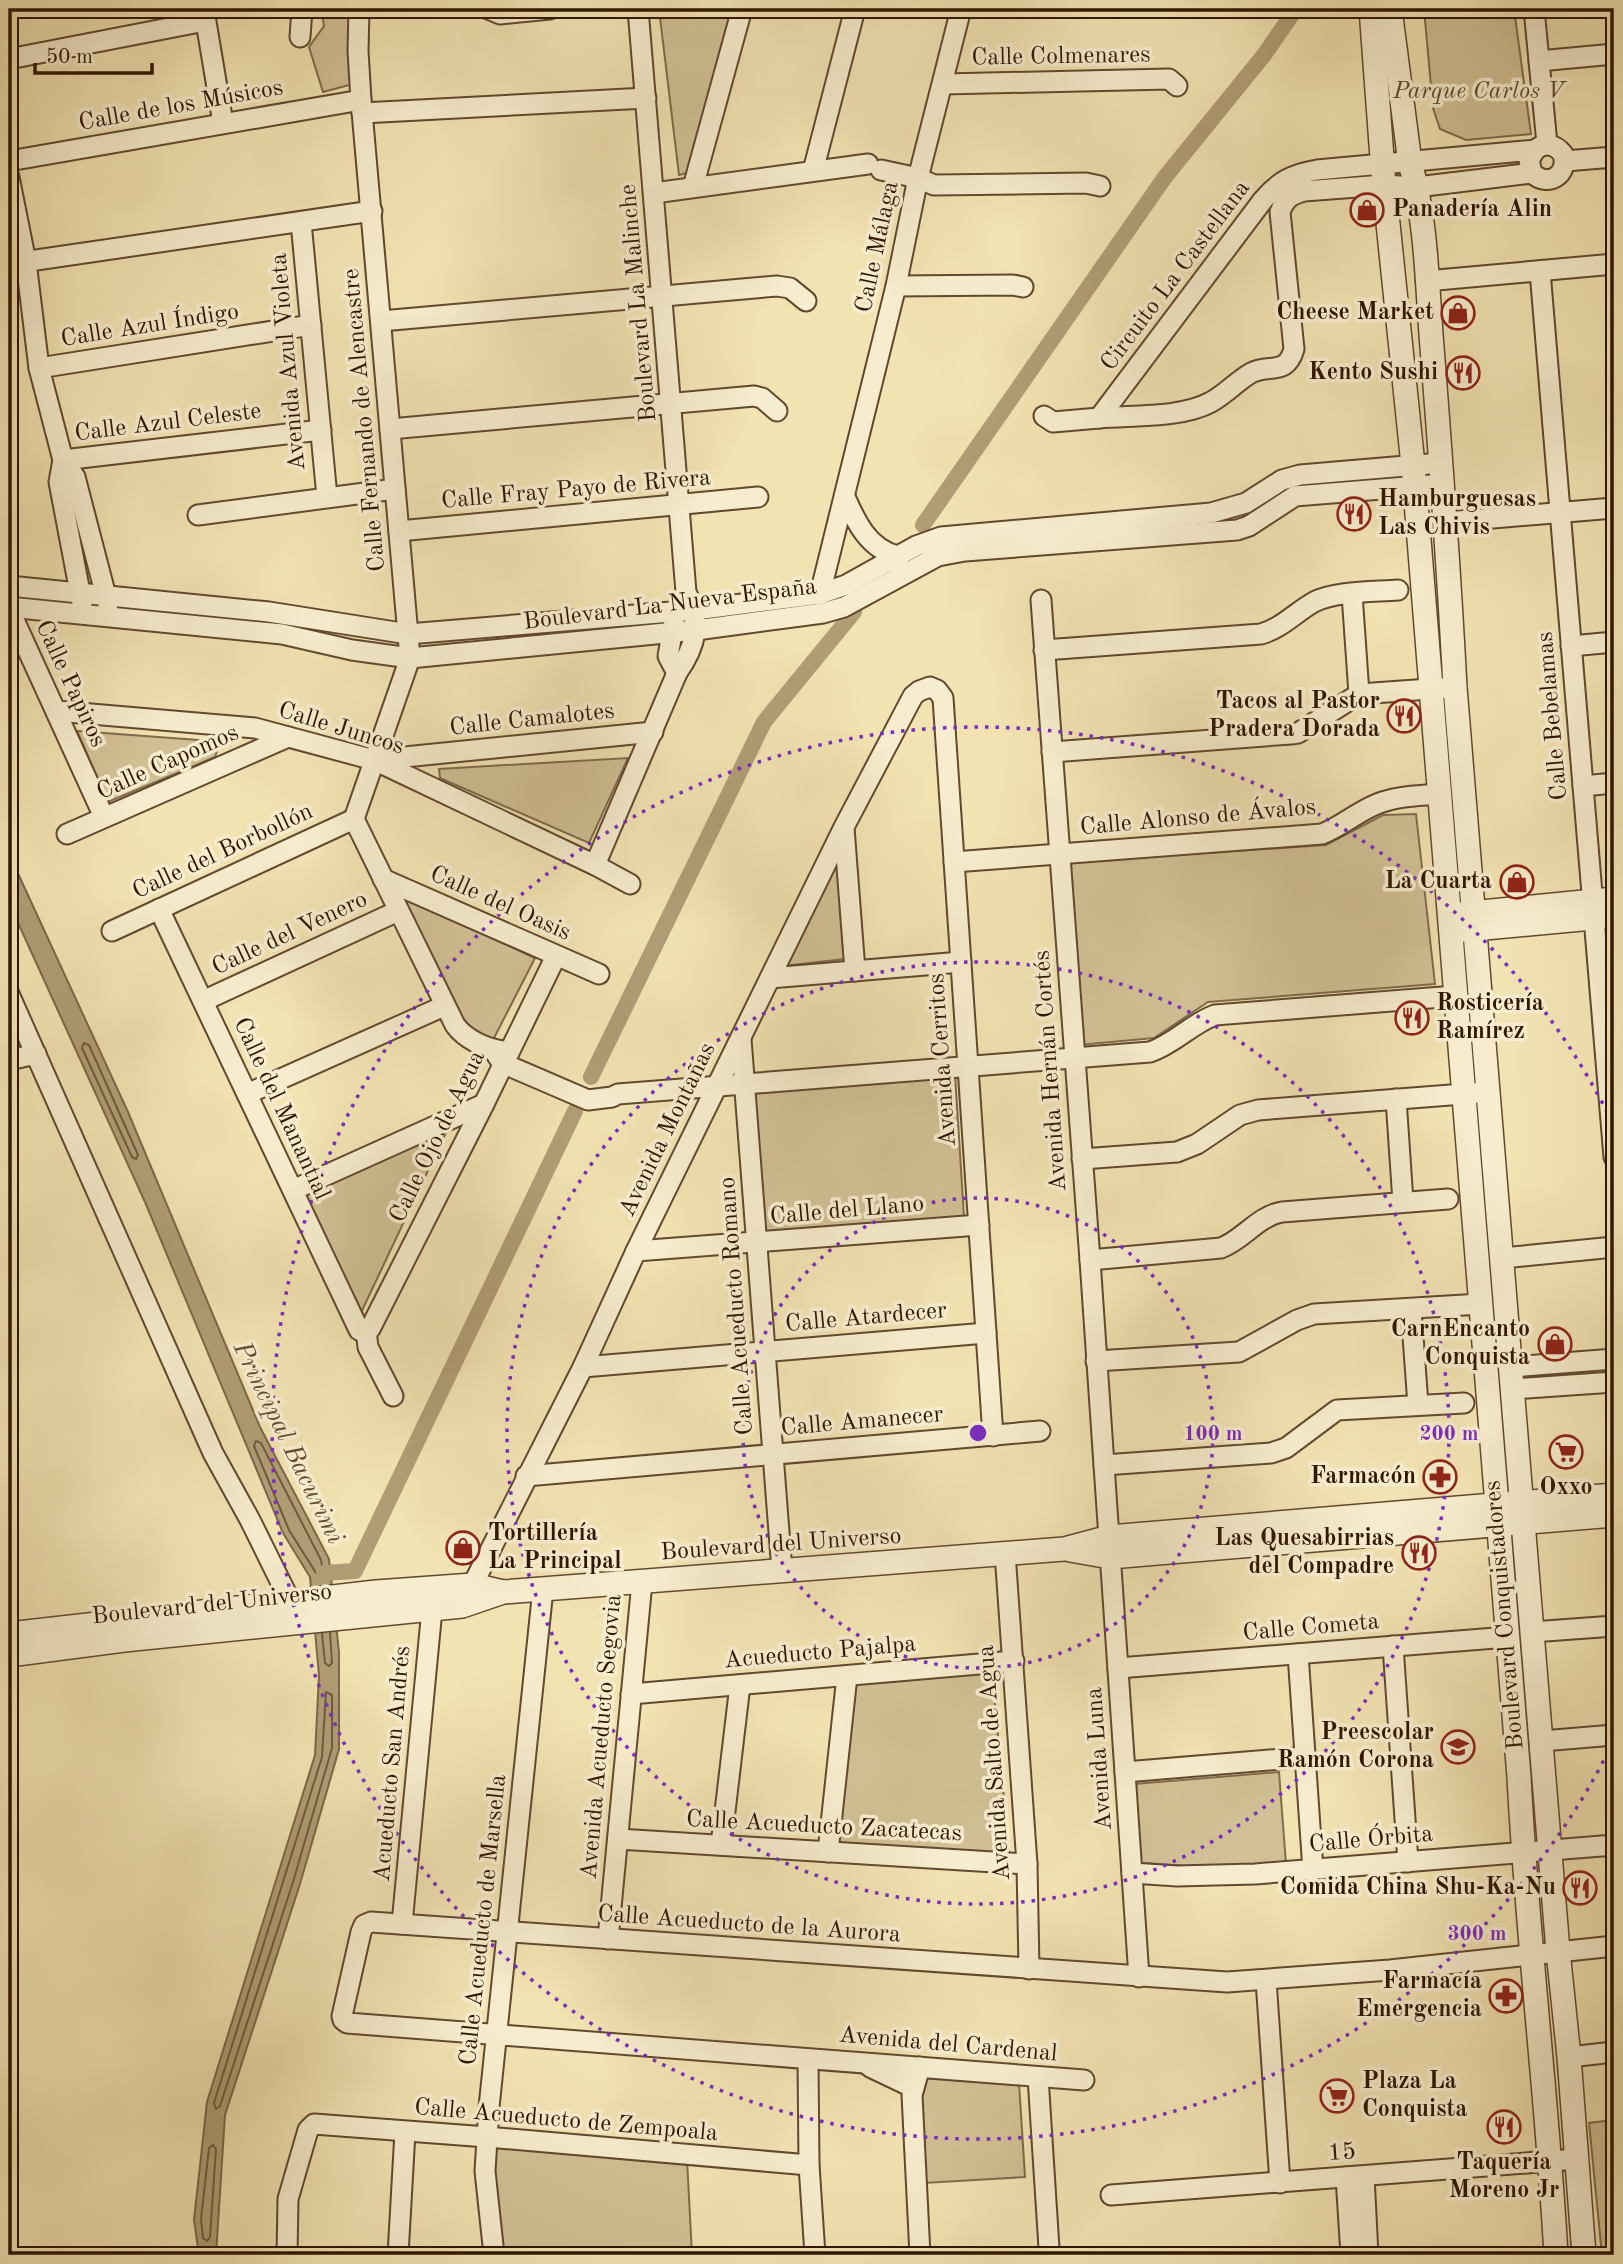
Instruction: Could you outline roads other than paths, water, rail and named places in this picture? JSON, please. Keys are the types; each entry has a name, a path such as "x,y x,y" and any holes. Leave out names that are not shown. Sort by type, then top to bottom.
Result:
{"street":[{"path":"300,37 302,9"},
{"name":"Calle Fernando de Alencastre","path":"354,819 410,658 362,106 358,51 359,9"},
{"path":"488,9 500,14 550,9"},
{"name":"Boulevard La Malinche","path":"638,9 689,617"},
{"path":"693,187 742,9"},
{"path":"813,171 856,9"},
{"name":"Calle Málaga","path":"820,594 896,286 918,177 944,84 961,9"},
{"name":"Boulevard Conquistadores","path":"1371,9 1384,175 1414,476 1523,1852 1551,2162 1556,2255"},
{"name":"Boulevard Conquistadores","path":"1390,9 1410,163 1417,187 1426,281 1446,523 1455,687 1584,2255"},
{"path":"1532,173 1529,160 1541,147 1539,61 1534,9"},
{"path":"14,58 204,15 223,123"},
{"path":"1539,61 1614,54"},
{"name":"Calle Colmenares","path":"944,84 1169,79 1177,86"},
{"name":"Calle de los Músicos","path":"9,161 223,123 362,106 646,98"},
{"path":"1541,147 1559,149 1565,161 1563,172 1554,179 1542,180 1532,173 1417,187 1384,175 1410,163 1541,147"},
{"path":"1565,161 1614,157"},
{"path":"654,192 813,171 874,167 918,177 934,185 1086,183 1100,186"},
{"name":"Circuito La Castellana","path":"1099,418 1298,173 1384,175"},
{"path":"9,177 17,263 39,368 64,460 75,477 110,617"},
{"name":"Circuito La Castellana","path":"1044,416 1053,422 1191,410 1213,401 1253,371 1287,364 1294,349 1279,194"},
{"path":"17,263 372,211"},
{"name":"Avenida Azul Violeta","path":"301,222 327,497"},
{"path":"1426,281 1614,264"},
{"name":"Calle Bebelamas","path":"1540,271 1583,786 1604,908 1614,1157"},
{"path":"896,286 1013,285 1023,288"},
{"path":"380,321 777,286 789,288 806,301"},
{"name":"Calle Azul Índigo","path":"39,368 311,326"},
{"path":"390,429 754,397 762,398 777,411"},
{"name":"Calle Azul Celeste","path":"64,460 321,430"},
{"path":"64,460 59,482 85,614"},
{"name":"Boulevard La Nueva España","path":"9,586 269,612 408,634 689,617 823,613 844,607 941,537 1211,513 1246,503 1282,480 1300,475 1442,474"},
{"path":"198,515 395,489"},
{"name":"Calle Fray Payo de Rivera","path":"399,531 758,497"},
{"path":"845,497 867,538 899,566"},
{"path":"1446,523 1614,508"},
{"name":"Boulevard La Nueva España","path":"689,617 820,594 899,566"},
{"path":"1044,650 1261,634 1276,628 1314,602 1328,597 1398,590"},
{"path":"1352,594 1359,694"},
{"name":"Avenida Hernán Cortés","path":"1041,600 1110,1547"},
{"name":"Boulevard La Nueva España","path":"9,608 282,634 352,650 410,658 671,631"},
{"name":"Calle Papiros","path":"9,608 104,817"},
{"path":"677,673 668,656 671,631 689,617"},
{"path":"595,865 677,673 690,656 689,617"},
{"path":"1571,646 1614,642"},
{"name":"Avenida Montañas","path":"462,1606 583,1367 636,1251 844,827 914,696 930,687"},
{"name":"Avenida Cerritos","path":"930,687 943,698 993,1436"},
{"path":"1052,752 1298,733 1359,694 1455,687"},
{"name":"Calle Juncos","path":"56,710 255,728 374,760 630,884"},
{"name":"Calle Camalotes","path":"374,760 653,732"},
{"name":"Calle Capomos","path":"67,834 288,737"},
{"path":"1583,786 1614,783"},
{"name":"Calle Alonso de Ávalos","path":"954,862 1322,834 1377,804 1438,794"},
{"path":"354,819 444,1006 459,1031 501,1055 618,1094 1150,1052 1169,1044 1204,1019 1215,1015 1455,996"},
{"name":"Calle del Borbollón","path":"111,931 354,819"},
{"path":"844,827 855,971"},
{"name":"Calle del Oasis","path":"383,879 599,974"},
{"path":"1449,923 1604,908"},
{"name":"Calle del Manantial","path":"159,909 393,1396"},
{"name":"Calle del Venero","path":"203,1001 398,911"},
{"name":"Calle Ojo de Agua","path":"363,1330 370,1329 484,1104 501,1055 556,956"},
{"path":"770,978 961,962"},
{"path":"9,994 213,1453 250,1520 304,1607"},
{"path":"247,1094 444,1006"},
{"name":"Calle Acueducto Romano","path":"741,1038 782,1571"},
{"path":"9,1060 36,1054"},
{"path":"1082,1159 1177,1152 1197,1144 1248,1112 1489,1092"},
{"path":"1396,1099 1403,1202"},
{"path":"293,1190 484,1104"},
{"path":"1090,1260 1221,1248 1230,1245 1276,1213 1447,1199"},
{"name":"Calle del Llano","path":"636,1251 979,1225"},
{"path":"1503,1258 1614,1247"},
{"path":"1096,1361 1239,1352 1306,1316 1481,1304"},
{"path":"1411,1309 1418,1405"},
{"name":"Calle Atardecer","path":"583,1367 986,1333"},
{"path":"1513,1378 1614,1359"},
{"path":"1513,1378 1614,1381"},
{"path":"1104,1465 1271,1453 1286,1448 1337,1410 1464,1403"},
{"name":"Calle Amanecer","path":"526,1476 1040,1432"},
{"name":"Boulevard del Universo","path":"9,1634 304,1607 367,1604 432,1609 462,1606 503,1592 1110,1547 1523,1512 1614,1495"},
{"name":"Boulevard del Universo","path":"1523,1512 1614,1515"},
{"name":"Avenida Luna","path":"1110,1547 1139,1977"},
{"name":"Avenida Salto de Agua","path":"1006,1553 1027,1864 1030,1969"},
{"name":"Avenida Acueducto Segovia","path":"608,1940 642,1582"},
{"name":"Boulevard del Universo","path":"367,1604 473,1585 503,1592"},
{"name":"Calle Acueducto de Marsella","path":"494,2255 485,2171 487,2137 543,1589"},
{"name":"Boulevard del Universo","path":"9,1655 124,1640 304,1607"},
{"name":"Acueducto San Andrés","path":"402,1924 432,1609"},
{"path":"1532,1632 1614,1626"},
{"name":"Calle Cometa","path":"1118,1668 1508,1637"},
{"path":"1393,1646 1408,1862"},
{"path":"1298,1654 1313,1870"},
{"name":"Acueducto Pajalpa","path":"631,1694 1014,1661"},
{"path":"828,1852 847,1676"},
{"path":"721,1845 740,1685"},
{"path":"1542,1741 1614,1735"},
{"path":"1125,1772 1306,1757"},
{"name":"Calle Acueducto Zacatecas","path":"618,1839 1027,1864"},
{"name":"Calle Órbita","path":"1132,1873 1221,1875 1313,1870 1614,1845"},
{"name":"Calle Acueducto de la Aurora","path":"343,2011 361,1932 364,1925 371,1922 1227,1982 1614,1946"},
{"path":"1266,1980 1280,2183"},
{"name":"Avenida del Cardenal","path":"343,2011 343,2020 347,2023 1084,2080"},
{"path":"1569,2057 1614,2052"},
{"path":"808,2059 809,2165 815,2255"},
{"path":"863,2063 914,2088"},
{"path":"920,2067 912,2095 920,2255"},
{"path":"1038,2077 1049,2248"},
{"name":"Calle Acueducto de Zempoala","path":"287,2255 288,2199 308,2130 318,2123 809,2165"},
{"path":"398,2255 405,2132"},
{"name":"15","path":"1111,2195 1577,2159"},
{"path":"1351,2255 1355,2177"},
{"path":"1355,2177 1368,2255"}],"water":[{"path":"9,854 128,1112 260,1427 329,1559 339,1652 339,1749 300,1884 225,2115 216,2255 199,2255 194,2220 207,2102 315,1755 319,1675 310,1577 283,1533 145,1202 9,903"}],"waterway":[{"path":"923,525 1165,177 1264,55 1296,9"},
{"path":"591,1077 764,722 854,612"},
{"path":"324,1573 355,1571 575,1111"}],"place":[{"name":"Panadería Alin","path":"1367,210"},
{"name":"Cheese Market","path":"1458,313"},
{"name":"Kento Sushi","path":"1463,373"},
{"name":"Hamburguesas Las Chivis","path":"1354,514"},
{"name":"Tacos al Pastor Pradera Dorada","path":"1404,716"},
{"name":"La Cuarta","path":"1517,882"},
{"name":"Rosticería Ramírez","path":"1412,1018"},
{"name":"CarnEncanto Conquista","path":"1555,1344"},
{"name":"Oxxo","path":"1566,1452"},
{"name":"Farmacón","path":"1440,1477"},
{"name":"Tortillería La Principal","path":"463,1548"},
{"name":"Las Quesabirrias del Compadre","path":"1419,1553"},
{"name":"Preescolar Ramón Corona","path":"1458,1747"},
{"name":"Comida China Shu-Ka-Nu","path":"1580,1888"},
{"name":"Farmacía Emergencia","path":"1506,1996"},
{"name":"Plaza La Conquista","path":"1337,2096"},
{"name":"Taquería Moreno Jr","path":"1504,2127"}],"park label":[{"name":"Parque Carlos V","path":"1479,92"}],"water label":[{"name":"Principal Bacurimi","path":"288,1443"}]}
